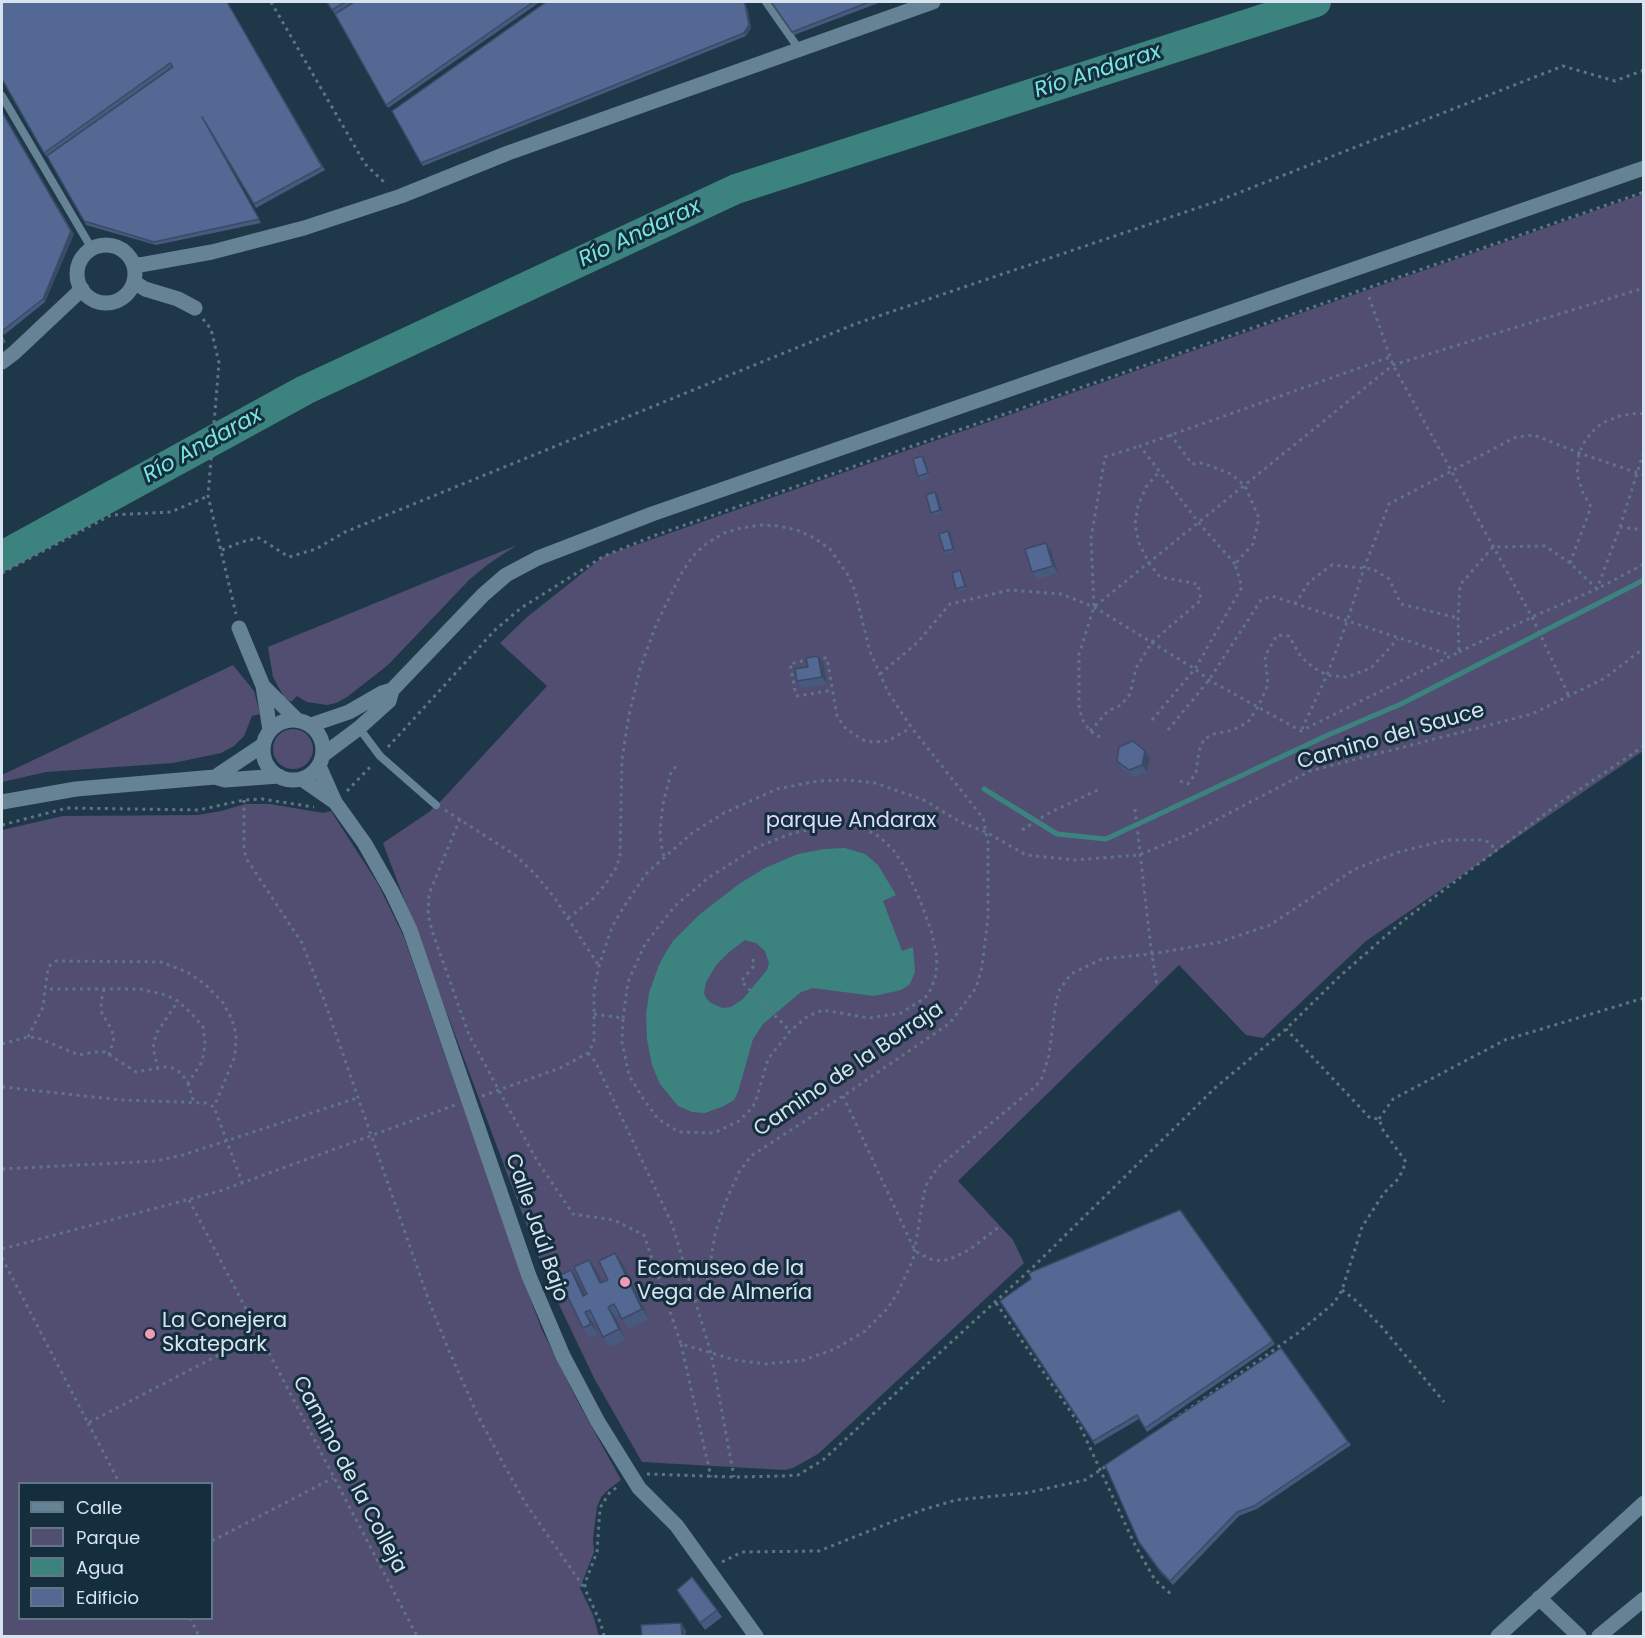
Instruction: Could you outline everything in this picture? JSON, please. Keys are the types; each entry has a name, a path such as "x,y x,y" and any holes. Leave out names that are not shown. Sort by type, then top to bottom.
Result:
{"street":[{"path":"134,264 140,265 212,252 304,228 401,196 508,153 933,2"},
{"path":"296,719 282,721 270,730 263,746 264,758 270,768 279,776 290,780 302,779 312,774 321,760 389,701 392,690 483,595 506,575 538,558 652,514 1644,168"},
{"path":"108,245 116,247 130,257 134,264 134,282 130,291 123,298 105,303 96,301 82,289 78,280 80,262 92,249 108,245"},
{"path":"134,282 145,289 178,299 195,308"},
{"path":"2,362 82,289"},
{"path":"239,628 263,686 270,730"},
{"path":"263,686 296,719 311,725 319,733 323,744 321,760"},
{"path":"311,725 349,712 382,693 392,690"},
{"path":"215,777 263,746"},
{"name":"Calle Jaúl Bajo","path":"321,760 339,800 392,892 405,920 542,1311 563,1356 593,1413 639,1488 677,1526 756,1636"},
{"path":"2,802 76,789 215,777 225,780 279,776"},
{"name":"Calle Jaúl Bajo","path":"302,779 339,800"},
{"path":"1498,1636 1644,1503"},
{"path":"1539,1598 1579,1636"},
{"path":"1599,1636 1644,1599"}],"lane":[{"path":"766,2 799,49"},
{"path":"2,96 92,249"},
{"path":"359,728 380,756 436,805"}],"path":[{"path":"271,2 365,164 401,196"},
{"path":"222,550 259,538 289,557 316,549 356,528 855,324 1215,202 1563,66 1615,81 1644,70"},
{"path":"339,800 495,630 521,608 604,556 656,535 1644,192"},
{"path":"1095,607 1393,365 1644,288"},
{"path":"1369,297 1393,365 1532,617 1569,696"},
{"path":"195,308 211,329 219,363 208,496 239,628"},
{"path":"1100,737 1090,731 1082,719 1079,706 1079,654 1095,607 1091,538 1105,457 1390,357"},
{"path":"1570,563 1591,507 1583,493 1577,474 1579,453 1593,430 1602,423 1620,416 1644,414"},
{"path":"1170,434 1192,464 1203,463 1218,467 1245,486 1259,518 1253,544 1235,564"},
{"path":"1301,731 1327,675 1389,504 1516,437 1534,435 1644,475"},
{"path":"1140,446 1199,523 1235,564 1242,587 1195,669 1152,720"},
{"path":"1597,590 1620,528 1644,451"},
{"path":"1090,731 1108,711 1120,705 1130,694 1136,668 1152,642 1201,600 1198,584 1160,577 1149,563 1139,543 1135,524 1138,506 1146,486 1159,472"},
{"path":"2,573 111,515 171,512 208,496"},
{"name":"Camino de la Borraja","path":"568,918 591,900 616,868 620,856 623,747 634,691 666,604 689,562 706,544 724,533 761,525 797,530 822,543 830,549 849,575 865,636 888,692 911,727 983,818 988,843 988,918 982,967 976,988 950,1023 751,1156 739,1172 729,1193 719,1221 706,1289 696,1301"},
{"path":"1620,528 1644,530"},
{"path":"1459,652 1460,585 1493,547 1545,546 1570,563 1597,590"},
{"path":"1301,731 1452,655 1532,617 1597,590 1644,564"},
{"path":"1295,604 1309,582 1332,565 1373,569 1389,579 1401,604 1458,618"},
{"path":"879,674 917,643 950,604 1010,590 1061,594 1095,607 1209,680 1301,731"},
{"path":"1168,730 1209,680 1261,600 1272,596 1452,655"},
{"path":"1179,781 1188,784 1196,773 1199,751 1204,739 1214,734 1233,730 1248,722 1268,685 1265,656 1277,635 1289,636 1301,657 1314,668 1327,675 1347,677 1371,668 1398,639"},
{"name":"Camino del Sauce","path":"588,1053 594,1041 594,991 599,966 612,927 622,908 646,874 692,833 724,813 777,789 818,781 846,780 875,783 924,800 960,822 986,832 1026,855 1075,860 1139,855 1187,835 1310,771 1532,714 1605,678 1644,648"},
{"path":"833,690 797,696 791,663 825,656 827,658 833,690 837,716 846,729 863,740 888,741 908,730"},
{"path":"585,1589 597,1552 600,1508 610,1492 639,1474 734,1478 798,1475 816,1465 995,1302 1216,1087 1286,1029 1340,976 1404,920 1558,804 1644,746"},
{"path":"664,856 661,843 662,811 671,772 678,764"},
{"path":"1022,830 1047,814 1100,789"},
{"path":"2,825 67,808 199,810 244,800 262,799 320,808"},
{"path":"244,800 246,858 302,943 372,1135 430,1304 474,1406 526,1504 585,1589 604,1636"},
{"path":"436,805 521,860 542,881 599,966"},
{"path":"1135,809 1157,986"},
{"path":"460,819 429,894 428,914 469,1035 536,1159 573,1214 614,1220 644,1235 681,1344 711,1477"},
{"path":"828,826 849,826 866,830 880,837 894,851 921,900 932,933 937,958 936,975 925,998 901,1013 869,1018 823,1010 808,1016 790,1031 768,1059 756,1100 739,1121 723,1130 714,1133 679,1132 658,1119 629,1075 622,1042 623,1018 628,982 645,944 675,906 708,878 757,847 792,833 828,826"},
{"path":"681,1344 735,1360 766,1364 804,1360 835,1349 865,1331 888,1308 898,1292 915,1251 924,1193 937,1168 1036,1086 1042,1078 1060,989 1070,976 1090,963 1102,959 1152,954 1220,942 1270,925 1355,869 1399,852 1447,840 1481,840 1489,842 1496,850"},
{"path":"753,959 754,966 741,981 790,1031"},
{"path":"28,1037 43,1007 48,967 56,961 161,962 187,972 205,984 223,1003 232,1019 236,1035 235,1056 214,1107"},
{"path":"45,989 153,991 178,1001 202,1027 205,1044 202,1062 188,1083"},
{"path":"104,989 100,1002 102,1014 114,1038 109,1056"},
{"path":"1379,1119 1393,1099 1505,1040 1644,998"},
{"path":"158,1068 153,1048 156,1034 178,1001"},
{"path":"593,1014 623,1018"},
{"path":"1286,1029 1370,1118 1379,1119"},
{"path":"2,1044 28,1037 48,1041 79,1055 105,1052 136,1072 172,1068 181,1073 188,1083 194,1103"},
{"path":"2,1249 189,1200 560,1068 588,1053 596,1061 672,1224 711,1353 734,1478"},
{"path":"2,1087 122,1100 206,1103 214,1107 242,1182"},
{"path":"843,1096 915,1251 930,1259 941,1261 950,1259 969,1250 1000,1226"},
{"path":"2,1168 156,1161 183,1155 357,1098"},
{"path":"1166,1425 1298,1333 1334,1303 1342,1290 1362,1227 1384,1193 1399,1178 1406,1162 1383,1130 1379,1119"},
{"name":"Camino de la Colleja","path":"189,1200 417,1636"},
{"path":"2,1258 119,1482"},
{"path":"1342,1290 1381,1326 1444,1402"},
{"path":"995,1302 1079,1424 1135,1545 1155,1580 1172,1595"},
{"path":"88,1423 259,1334"},
{"path":"707,1569 742,1552 819,1551 922,1510 956,1500 1026,1493 1085,1480 1110,1464"},
{"path":"213,1540 333,1478"},
{"path":"191,1620 199,1636"}],"green space":[{"name":"parque Andarax","path":"1643,194 1643,751 1366,941 1263,1038 1246,1035 1179,965 958,1181 1013,1240 1024,1263 818,1454 785,1470 642,1462 594,1378 546,1277 383,843 429,812 442,800 547,686 500,643 526,618 604,556"},
{"path":"517,545 469,580 388,665 347,697 327,705 307,702 297,696 291,702 284,697 273,677 268,647"},
{"path":"233,665 254,691 260,714 252,716 244,736 234,746 221,753 173,763 46,772 2,782 2,775"},
{"path":"293,729 307,735 313,749 307,763 293,769 279,763 273,749 279,735"},
{"path":"245,804 270,804 324,813 331,811 378,884 404,937 542,1330 621,1480 601,1497 597,1507 593,1539 594,1552 580,1588 593,1615 599,1636 2,1636 2,830 63,816 198,815"}],"water":[{"path":"845,848 865,854 878,865 896,895 883,901 902,951 913,947 915,972 910,984 901,990 874,996 813,988 801,992 763,1024 753,1039 734,1100 705,1113 692,1112 678,1106 660,1084 652,1065 647,1039 646,1015 649,993 666,952 673,941 699,915 739,884 765,868 798,854","holes":["745,940 756,943 765,951 769,963 767,970 743,999 731,1007 722,1008 711,1003 704,993 706,982 716,965"]}],"building":[{"path":"2,2 227,2 322,167 254,204 202,117 259,219 154,242 84,221 47,156 173,67 170,63 44,153 2,79"},
{"path":"327,2 345,2 332,10"},
{"path":"354,2 533,2 386,105 335,14"},
{"path":"546,2 743,2 749,25 744,33 421,163 392,111"},
{"path":"771,2 869,2 792,32"},
{"path":"2,112 71,231 43,299 2,331"},
{"path":"922,456 928,473 918,476 913,459"},
{"path":"935,492 940,510 931,513 926,495"},
{"path":"948,531 953,549 944,551 939,534"},
{"path":"1046,543 1053,566 1032,572 1025,549"},
{"path":"960,570 965,586 956,589 952,573"},
{"path":"818,656 822,677 797,681 795,669 808,667 806,658"},
{"path":"1133,741 1145,751 1142,765 1129,770 1117,761 1119,747"},
{"path":"1180,1210 1273,1341 1145,1428 1137,1415 1093,1441 1000,1301 1031,1279 1029,1273"},
{"path":"615,1253 642,1309 622,1319 614,1304 608,1307 619,1329 603,1337 590,1310 585,1312 591,1324 583,1328 558,1276 571,1270 583,1296 587,1294 574,1267 589,1260 600,1283 608,1280 599,1261"},
{"path":"1281,1348 1348,1442 1254,1506 1237,1512 1170,1581 1139,1542 1105,1465"},
{"path":"692,1577 717,1610 700,1623 677,1590"},
{"path":"681,1623 682,1636 642,1636 641,1625"}],"waterway":[{"name":"Río Andarax","path":"2,556 305,390 736,189 1316,2"},
{"path":"984,789 1057,834 1106,839 1328,735 1401,704 1644,580"}],"place":[{"name":"Ecomuseo de la Vega de Almería","path":"625,1282"},
{"name":"La Conejera Skatepark","path":"150,1334"}]}
